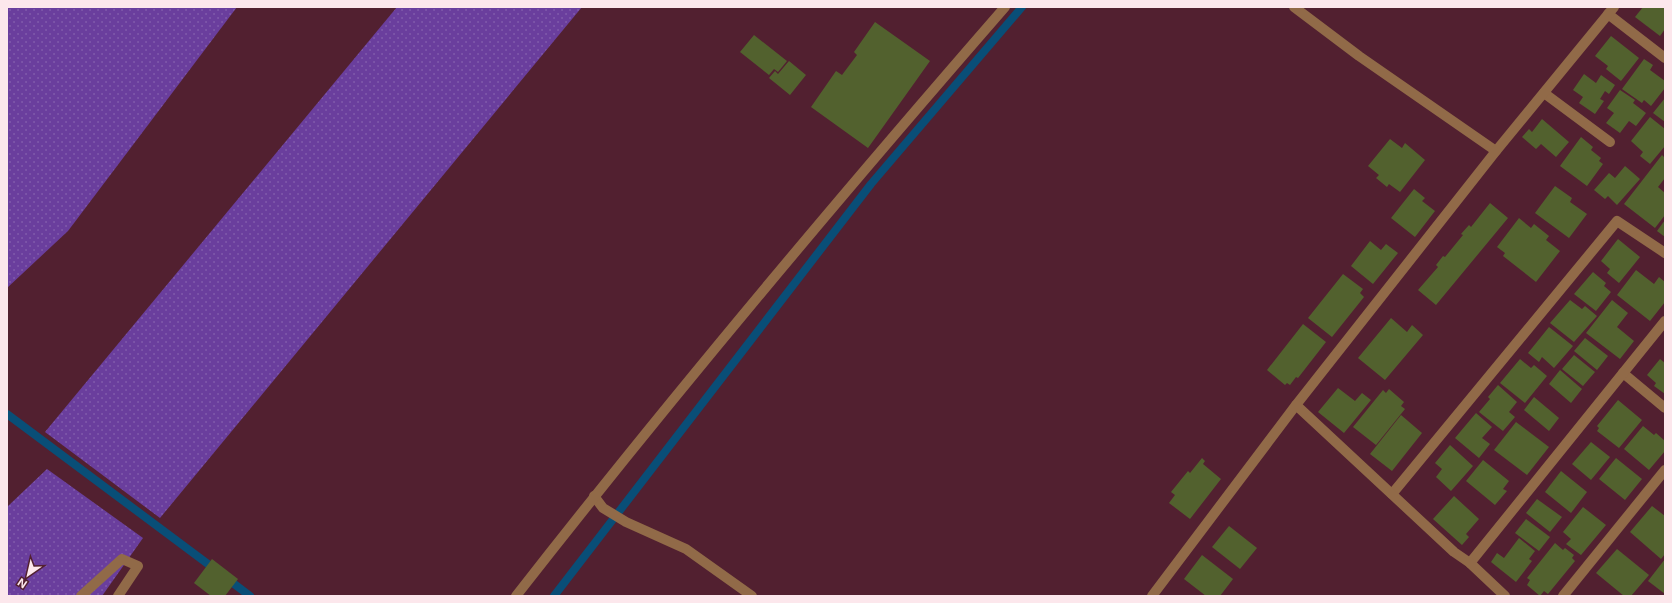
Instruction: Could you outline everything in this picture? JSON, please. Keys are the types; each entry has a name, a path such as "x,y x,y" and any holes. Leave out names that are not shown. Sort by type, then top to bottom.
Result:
{"street":[{"path":"516,596 594,496 869,164 1004,7"},
{"path":"1294,7 1359,56 1496,151"},
{"path":"1152,596 1296,405 1496,151 1611,11 1665,58"},
{"path":"1544,93 1610,142"},
{"path":"1392,494 1617,221 1665,253"},
{"path":"1470,563 1665,321"},
{"path":"1623,373 1665,408"},
{"path":"1296,405 1454,552 1470,563 1505,596"},
{"path":"1563,596 1665,470"},
{"path":"594,496 603,508 626,522 686,549 752,596"},
{"path":"81,596 122,559 138,566 118,596"}],"shaded area":[{"path":"7,7 237,7 68,231 7,288"},
{"path":"397,7 582,7 160,518 45,432"},
{"path":"47,469 143,538 102,596 7,596 7,507"}],"building":[{"path":"1643,7 1665,7 1665,29 1660,36 1635,17"},
{"path":"875,22 930,61 868,148 811,107 836,71 842,75 857,55 854,52"},
{"path":"754,35 787,61 778,72 774,69 769,75 740,52"},
{"path":"1611,36 1639,58 1621,81 1606,69 1608,66 1595,56"},
{"path":"1644,59 1653,65 1650,70 1665,81 1665,88 1651,106 1644,100 1642,103 1622,89"},
{"path":"789,61 806,75 790,95 769,78 775,71 778,74"},
{"path":"1584,74 1596,83 1601,75 1615,85 1609,94 1605,91 1600,99 1604,101 1595,114 1579,103 1583,97 1573,90"},
{"path":"1620,90 1635,100 1633,103 1646,113 1636,126 1629,121 1620,133 1606,123 1614,113 1607,108"},
{"path":"1665,98 1665,122 1653,113"},
{"path":"1650,117 1665,129 1665,146 1650,164 1640,156 1643,152 1631,141"},
{"path":"1542,119 1569,142 1556,157 1541,144 1536,149 1522,137 1529,129 1532,132"},
{"path":"1581,137 1593,147 1591,150 1601,158 1599,161 1603,164 1587,186 1560,166"},
{"path":"1390,139 1402,148 1405,143 1425,160 1400,192 1389,184 1387,187 1376,178 1379,175 1368,166"},
{"path":"1662,155 1665,158 1665,178 1658,187 1665,193 1665,215 1655,228 1624,204"},
{"path":"1625,166 1640,179 1617,205 1608,196 1605,199 1594,190 1609,173 1615,178"},
{"path":"1555,186 1572,198 1570,202 1587,214 1569,238 1535,213"},
{"path":"1414,189 1425,198 1422,201 1435,211 1415,237 1391,218"},
{"path":"1490,203 1508,218 1436,305 1418,290 1438,267 1436,265 1443,256 1445,257 1463,235 1461,234 1469,225 1471,227"},
{"path":"1519,218 1531,228 1534,224 1549,236 1546,240 1560,251 1536,282 1503,256 1505,253 1497,247"},
{"path":"1665,220 1665,237 1657,231"},
{"path":"1618,239 1640,257 1619,283 1607,273 1610,269 1601,261"},
{"path":"1370,241 1381,250 1386,244 1398,253 1373,284 1351,266"},
{"path":"1636,270 1654,284 1659,277 1665,282 1665,302 1650,321 1617,295"},
{"path":"1593,272 1606,283 1604,286 1611,292 1596,311 1574,294"},
{"path":"1343,274 1363,289 1360,293 1364,297 1332,337 1308,318"},
{"path":"1570,300 1582,309 1585,306 1597,316 1574,342 1550,323"},
{"path":"1612,300 1628,313 1617,327 1634,341 1620,359 1586,333"},
{"path":"1391,318 1407,332 1412,325 1423,335 1385,380 1358,358"},
{"path":"1303,324 1326,342 1298,378 1296,377 1290,385 1287,383 1285,385 1267,370"},
{"path":"1549,327 1573,346 1554,368 1542,357 1539,362 1528,353"},
{"path":"1585,338 1608,356 1597,370 1574,351"},
{"path":"1574,355 1595,372 1583,386 1562,369"},
{"path":"1520,359 1531,368 1534,365 1547,376 1525,403 1500,383"},
{"path":"1660,359 1665,363 1665,394 1654,386 1656,383 1647,375"},
{"path":"1560,370 1582,389 1571,403 1549,384"},
{"path":"1498,385 1517,402 1509,412 1515,417 1503,431 1479,412 1490,399 1488,397"},
{"path":"1338,388 1355,401 1362,393 1371,400 1344,433 1318,412"},
{"path":"1389,389 1404,402 1401,406 1405,409 1376,445 1353,427 1383,390 1386,393"},
{"path":"1534,397 1559,418 1549,431 1524,410"},
{"path":"1618,400 1642,420 1619,448 1597,431 1599,428 1597,426"},
{"path":"1476,413 1492,427 1482,438 1490,444 1479,458 1455,438"},
{"path":"1401,415 1422,433 1392,471 1370,454"},
{"path":"1516,422 1549,447 1527,475 1494,450"},
{"path":"1643,426 1654,435 1656,433 1665,441 1665,451 1649,470 1624,449"},
{"path":"1591,442 1610,457 1591,480 1572,464"},
{"path":"1450,445 1473,466 1451,491 1436,477 1442,469 1435,463"},
{"path":"1202,458 1205,461 1203,464 1221,479 1190,519 1169,503 1175,495 1171,492 1188,471 1190,473"},
{"path":"1616,458 1642,479 1625,500 1599,479"},
{"path":"1483,460 1509,481 1503,489 1507,491 1495,505 1466,481"},
{"path":"1561,471 1587,492 1571,513 1545,492"},
{"path":"1454,496 1479,519 1466,534 1469,537 1462,545 1433,519"},
{"path":"1537,499 1562,517 1550,532 1526,513"},
{"path":"1652,506 1665,516 1665,554 1661,559 1630,532"},
{"path":"1583,507 1606,525 1581,555 1566,544 1571,539 1563,532"},
{"path":"1526,519 1550,537 1539,551 1515,533"},
{"path":"1229,526 1257,548 1240,569 1212,547"},
{"path":"1519,538 1535,551 1529,559 1532,561 1516,582 1491,562 1497,553 1504,558"},
{"path":"1555,543 1563,550 1565,548 1574,555 1572,558 1575,561 1548,594 1544,591 1540,596 1527,585 1530,580 1527,578"},
{"path":"1617,549 1649,575 1631,596 1624,596 1596,573"},
{"path":"1202,555 1233,579 1220,596 1206,596 1184,579"},
{"path":"212,559 238,579 225,596 211,596 194,583"},
{"path":"1665,559 1665,594 1648,581"}],"waterway":[{"path":"554,596 871,184 1022,7"},
{"path":"7,414 216,570"},
{"path":"225,577 250,596"}]}
